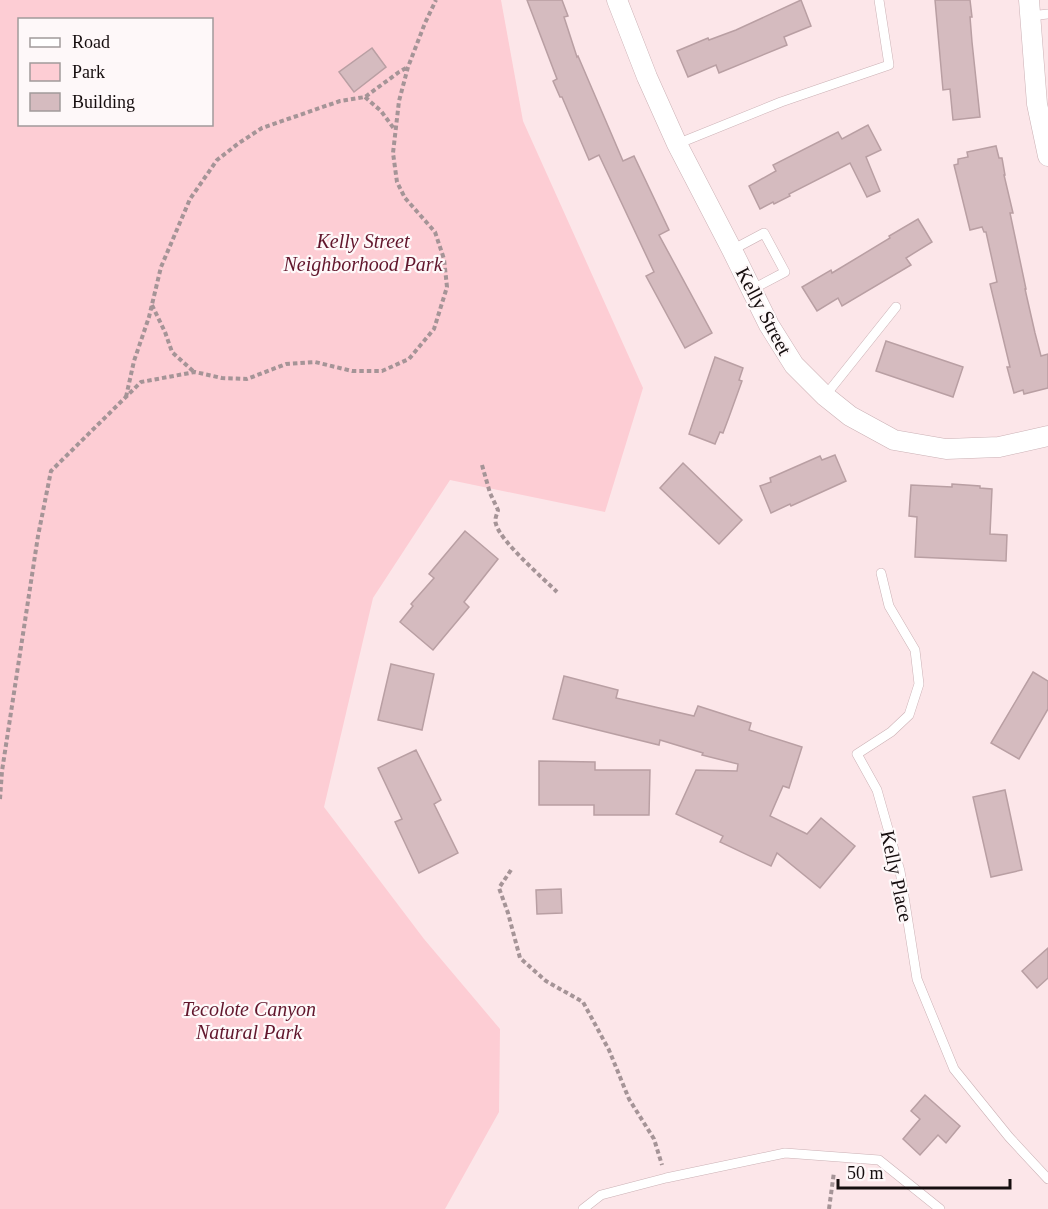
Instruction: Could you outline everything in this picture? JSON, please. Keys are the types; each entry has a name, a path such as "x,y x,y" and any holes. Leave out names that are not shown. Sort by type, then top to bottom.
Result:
{"street":[{"name":"Kelly Street","path":"617,0 677,144 769,325 794,365 849,416 894,440 946,449 999,447 1048,436"},
{"path":"1036,10 1037,104 1048,156"}],"lane":[{"path":"677,144 781,102 889,65 879,0"},
{"path":"732,250 764,233 785,272 751,290"},
{"path":"825,396 897,308"},
{"name":"Kelly Place","path":"881,573 889,606 915,650 919,684 909,715 891,732 857,754 877,790 900,871 916,979 954,1069 1009,1137 1048,1179"},
{"path":"582,1209 601,1195 666,1178 785,1153 879,1160 940,1209"}],"path":[{"path":"0,799 38,536 51,471 141,382 195,372 222,378 247,379 286,364 315,362 352,371 382,371 409,359 434,329 447,287 444,259 435,232 405,198 397,182 393,153 399,101 408,68 436,0"},
{"path":"126,398 134,361 161,267 190,199 217,160 262,128 340,101 365,97 408,68"},
{"path":"365,97 381,111 395,130"},
{"path":"152,304 172,352 195,372"},
{"path":"482,465 490,493 498,510 495,522 498,530 513,550 557,592"},
{"path":"511,870 499,888 520,958 546,981 583,1002 609,1050 629,1099 654,1138 666,1178"},
{"path":"828,1209 837,1157"}],"green space":[{"name":"Kelly Street Neighborhood Park","path":"0,0 501,0 523,121 643,388 605,512 450,480 373,598 324,807 424,939 500,1029 499,1112 445,1209 0,1209"}],"building":[{"path":"527,0 562,0 568,16 564,17 577,57 623,161 634,156 669,230 659,235 712,333 685,348 646,276 654,272 599,155 589,160 562,97 560,97 553,81 557,79"},
{"path":"801,0 811,26 784,37 787,45 719,73 716,65 688,77 677,51 708,38 709,40 736,30"},
{"path":"935,0 970,0 980,117 953,120 950,89 943,90"},
{"path":"372,48 386,67 354,92 339,72"},
{"path":"868,125 881,150 866,157 880,191 867,197 850,163 789,194 790,196 760,209 749,186 776,171 773,165 838,132 842,139"},
{"path":"996,146 999,158 1002,158 1013,213 1010,213 1035,333 1041,356 1048,354 1048,388 1024,394 1023,390 1014,393 1007,367 1010,367 990,284 997,282 986,232 982,227 970,230 954,165 958,164 958,159 968,157 967,152"},
{"path":"918,219 932,242 906,258 911,265 842,306 838,298 817,311 802,287 831,270 832,273"},
{"path":"886,341 963,367 953,397 876,371"},
{"path":"715,357 743,368 739,380 742,381 729,417 723,433 720,432 715,444 689,434"},
{"path":"835,455 846,481 771,513 760,486 771,482 770,478 820,456 822,460"},
{"path":"683,463 742,520 719,544 660,488"},
{"path":"952,484 992,489 990,534 1007,535 1006,561 915,557 917,517 909,516 911,485 952,487"},
{"path":"465,531 498,559 464,602 469,607 433,650 400,622 413,606 411,604 434,578 429,574"},
{"path":"391,664 434,674 422,730 378,720"},
{"path":"1033,672 1048,681 1048,709 1019,759 991,743"},
{"path":"564,676 618,690 616,698 694,716 698,706 751,723 749,730 802,747 789,788 783,786 770,816 807,834 821,818 855,846 820,888 777,853 771,866 720,842 723,836 676,814 696,770 737,771 738,764 702,755 703,753 660,740 659,745 553,719"},
{"path":"416,750 441,800 434,804 458,853 419,873 395,822 402,819 378,768"},
{"path":"539,761 595,762 595,770 650,770 649,815 594,815 594,805 539,805"},
{"path":"1005,790 1022,870 991,877 973,797"},
{"path":"561,889 562,913 537,914 536,890"},
{"path":"1048,948 1048,978 1037,988 1022,971"},
{"path":"925,1095 960,1126 946,1143 938,1135 920,1155 903,1139 920,1119 911,1111"}],"park label":[{"name":"Tecolote Canyon Natural Park","path":"249,1020"}]}
